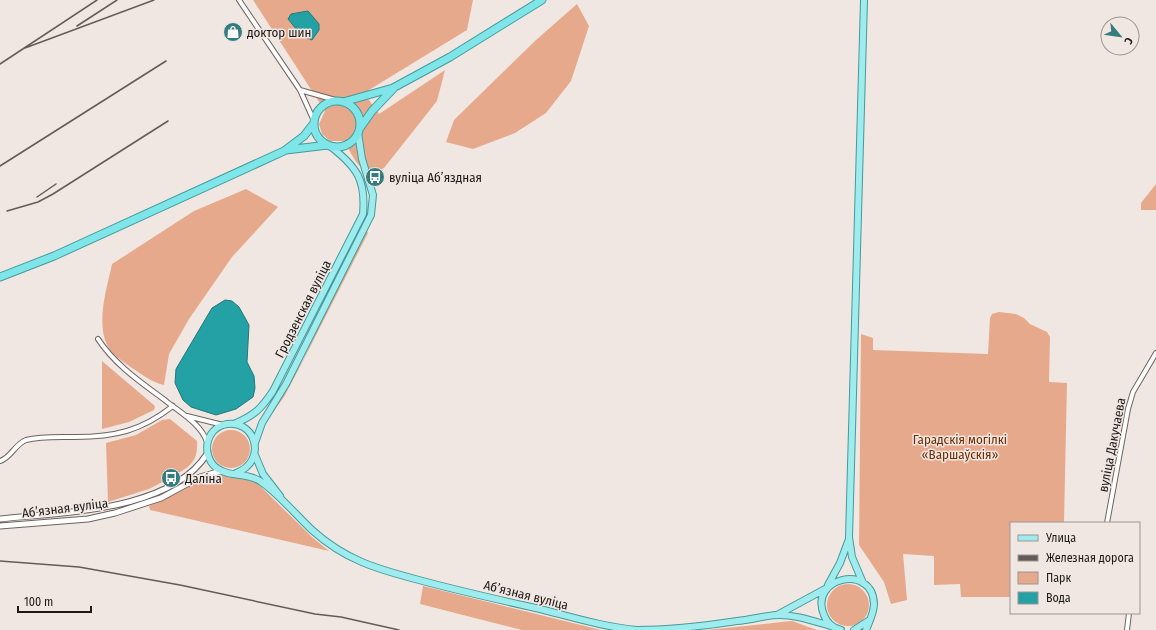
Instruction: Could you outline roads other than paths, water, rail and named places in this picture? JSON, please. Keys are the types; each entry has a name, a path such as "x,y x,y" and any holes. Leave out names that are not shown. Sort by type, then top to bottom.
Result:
{"highway":[{"path":"0,277 61,253 284,151 304,136 314,122 317,113 323,106 330,102 341,102 393,88 450,57 542,0"},
{"path":"284,151 329,145 346,145 359,131 372,111 393,88"},
{"path":"341,102 351,106 357,112 360,120 359,131"},
{"path":"314,122 318,136 329,145"}],"main road":[{"path":"864,0 849,537 852,557 863,583 873,596 874,604 866,630"},
{"name":"Гродзенская вуліца","path":"255,442 262,423 286,384 371,215 373,195 370,180 362,159 359,131"},
{"name":"Гродзенская вуліца","path":"234,424 256,413 273,391 359,224 362,214 363,187 351,163 329,145"},
{"path":"221,471 212,464 207,454 207,443 213,432 223,425 234,424 243,427 255,442"},
{"name":"Абʼязная вуліца","path":"255,442 255,455 263,474 290,508"},
{"path":"236,473 248,467 255,455"},
{"name":"Абʼязная вуліца","path":"221,471 250,476 261,482 314,531 349,558 363,564 419,580 603,625 638,630 686,628 777,615 804,619 837,629"},
{"path":"837,629 826,620 822,607 824,594 840,563 849,537"},
{"name":"Абʼязная вуліца","path":"777,615 827,588 840,579 848,578 863,583"},
{"path":"854,630 864,625 870,619"}],"street":[{"path":"239,0 300,90 314,122"},
{"path":"300,90 341,102"},
{"path":"98,339 110,356 186,416 204,433 207,443"},
{"name":"вуліца Дакучаева","path":"1107,522 1128,409 1133,392 1156,353"},
{"path":"0,461 5,459 26,440 58,437 105,436 124,433 163,414 173,406"},
{"path":"186,416 223,425"},
{"name":"Абʼязная вуліца","path":"0,519 93,510 142,497 170,486 192,473 207,454"},
{"name":"Абʼязная вуліца","path":"0,526 88,519 115,513 161,498 200,477 221,471"},
{"path":"1127,630 1129,614"}],"water":[{"path":"308,11 319,24 319,30 312,40 301,35 288,19 291,14"},
{"path":"225,300 232,301 239,307 249,325 247,362 254,376 255,388 253,397 236,409 216,415 191,407 183,400 175,383 176,369 212,308"}],"railway":[{"path":"0,64 97,0"},
{"path":"77,26 117,0"},
{"path":"25,48 154,0"},
{"path":"0,166 166,61"},
{"path":"7,211 38,202 53,194 168,121"},
{"path":"37,197 56,184"},
{"path":"0,561 79,567 180,585 315,614 341,617 399,630"}],"place":[{"name":"доктор шин","path":"233,32"},
{"name":"вуліца Абʼяздная","path":"375,177"},
{"name":"Даліна","path":"171,478"}],"park label":[{"name":"Гарадскія могілкі «Варшаўскія»","path":"960,446"}]}
